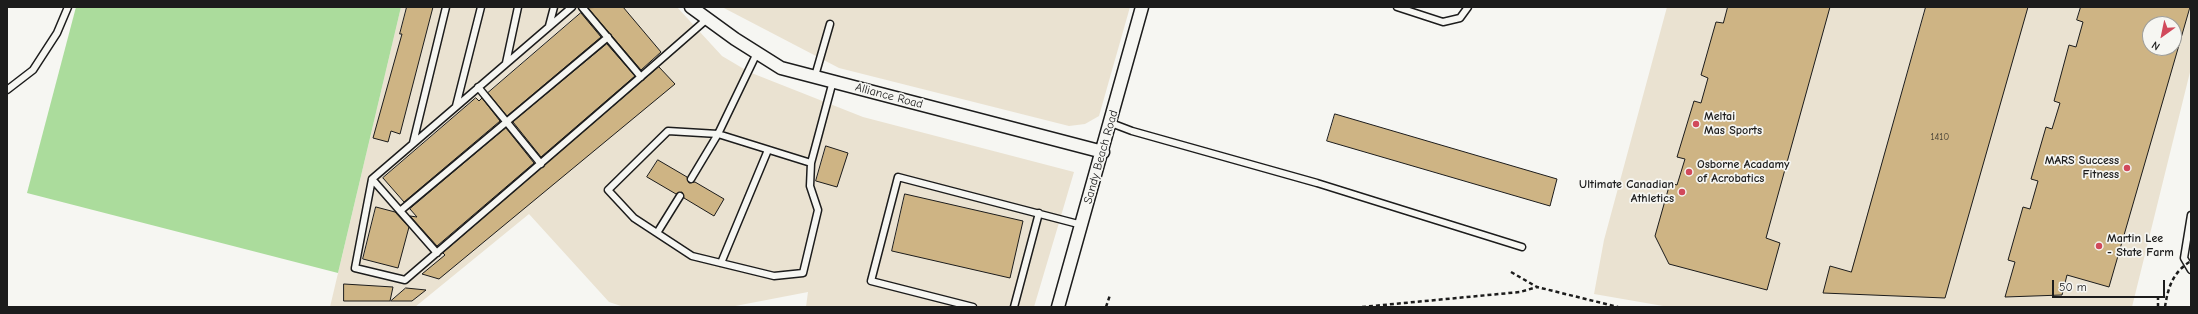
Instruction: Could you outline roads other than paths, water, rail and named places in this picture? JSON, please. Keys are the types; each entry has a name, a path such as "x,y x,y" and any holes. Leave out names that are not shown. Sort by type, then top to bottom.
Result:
{"street":[{"name":"Alliance Road","path":"691,7 781,68 1103,152"},
{"name":"Sandy Beach Road","path":"1058,307 1111,124 1142,7"}],"lane":[{"path":"7,90 33,70 57,33 68,7"},
{"path":"412,144 446,7"},
{"path":"456,106 481,7"},
{"path":"506,63 518,7"},
{"path":"549,26 554,7"},
{"path":"572,7 372,178 354,268 405,280 642,77 707,19"},
{"path":"582,7 642,77"},
{"path":"1397,7 1443,22 1460,18 1468,7"},
{"path":"815,76 830,24"},
{"path":"400,211 608,37"},
{"path":"691,179 718,134 757,53"},
{"path":"811,163 718,134 668,131 608,190 634,218 692,256 774,276 803,273 818,210 810,186 811,163 833,81"},
{"path":"478,87 540,164"},
{"path":"1111,124 1311,181 1522,247"},
{"path":"722,263 768,150"},
{"path":"973,307 871,281 898,177 1082,225"},
{"path":"372,178 437,253"},
{"path":"657,233 680,196"},
{"path":"1014,307 1039,213"},
{"path":"2191,216 2184,258 2191,270"}],"place":[{"name":"Meltai Mas Sports","path":"1696,124"},
{"name":"MARS Success Fitness","path":"2127,168"},
{"name":"Osborne Acadamy of Acrobatics","path":"1689,172"},
{"name":"Ultimate Canadian Athletics","path":"1682,192"},
{"name":"Martin Lee - State Farm","path":"2099,246"}]}
